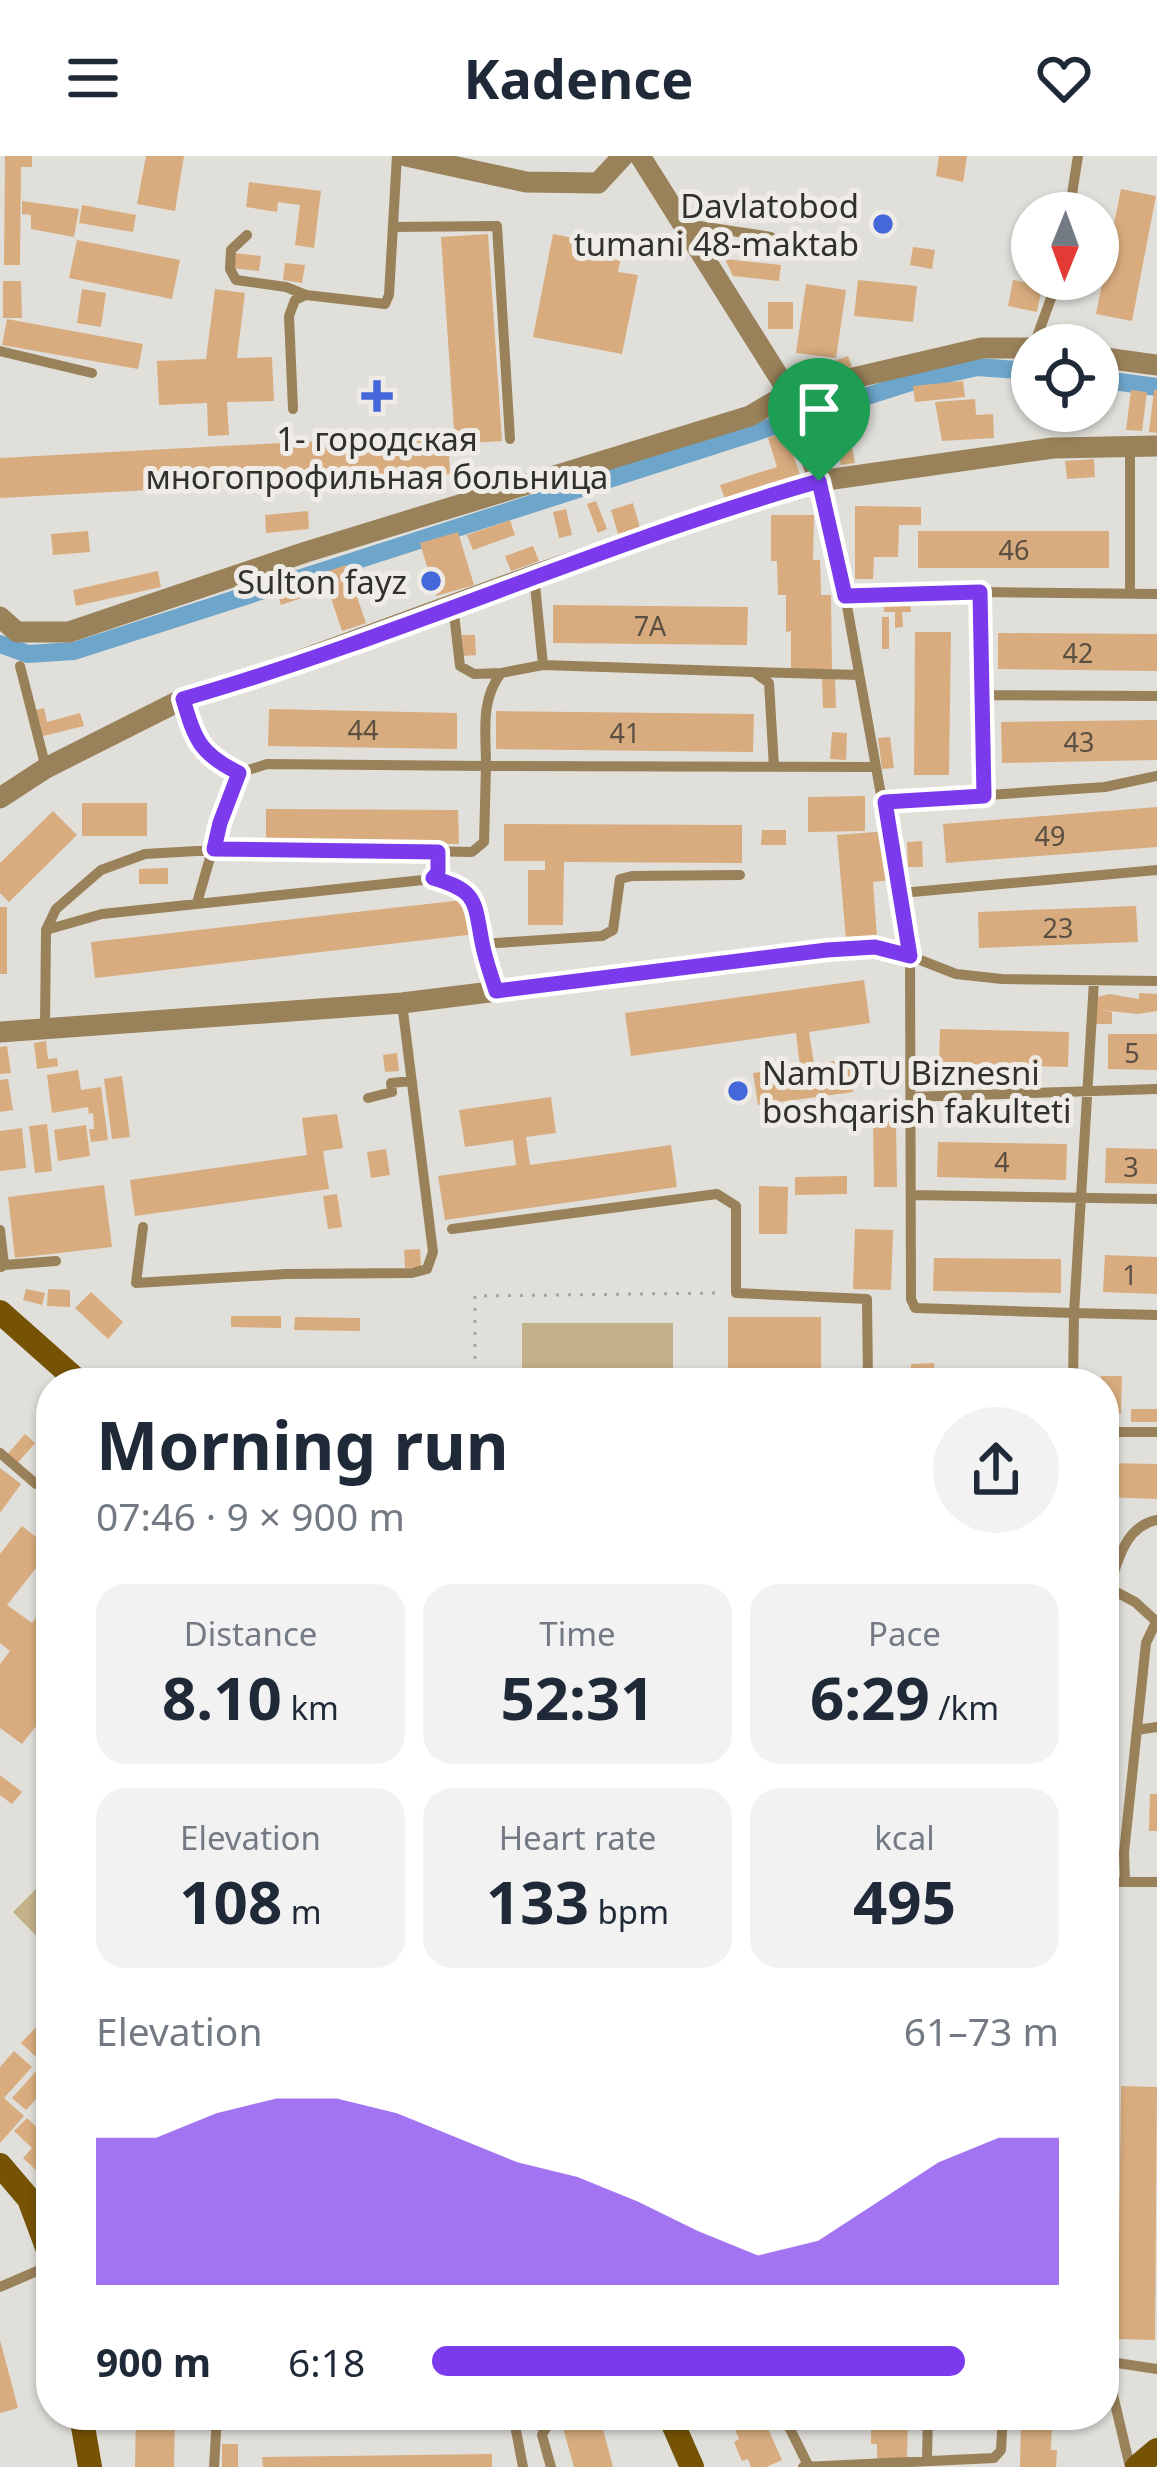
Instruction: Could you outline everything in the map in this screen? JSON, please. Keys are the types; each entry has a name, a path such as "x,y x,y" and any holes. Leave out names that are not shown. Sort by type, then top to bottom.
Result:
{"street":[{"path":"401,156 526,182 598,183 622,156"},
{"path":"640,156 789,393 819,481"},
{"path":"0,616 17,632 69,632 496,491 750,416 789,393 982,348 1011,347"},
{"path":"1119,360 1157,365"},
{"path":"0,798 46,768 183,699 819,481 1053,448 1157,446"},
{"path":"0,1032 402,1003 827,950 875,947 910,956"},
{"path":"0,1312 63,1368"},
{"path":"0,2165 36,2213"},
{"path":"84,2430 90,2467"},
{"path":"675,2430 692,2467"},
{"path":"1134,2467 1157,2450"}],"lane":[{"path":"247,235 232,250 230,269 236,280 286,286 306,295 385,304 401,156"},
{"path":"1072,192 1078,156"},
{"path":"683,224 771,237"},
{"path":"393,226 496,226 510,439"},
{"path":"293,409 289,316 296,300 306,295"},
{"path":"0,351 92,373"},
{"path":"1130,444 1130,594"},
{"path":"819,481 885,802 910,956 911,1299 915,1307 1157,1315"},
{"path":"534,575 543,665"},
{"path":"980,592 984,796"},
{"path":"845,596 1157,594"},
{"path":"453,605 460,666 474,674 543,665 860,675"},
{"path":"20,666 46,768"},
{"path":"754,672 770,682 774,767"},
{"path":"45,1028 46,930 56,909 101,870 145,854 214,849 472,852 484,842 485,705 501,673"},
{"path":"983,695 1157,696"},
{"path":"183,699 195,740 215,761 239,773 267,764 876,767"},
{"path":"197,902 239,773"},
{"path":"885,802 1105,787 1157,776"},
{"path":"433,878 438,872 438,852"},
{"path":"901,892 1157,870"},
{"path":"482,944 602,936 613,930 620,879 740,875"},
{"path":"46,930 103,914 433,878 465,889 477,905 496,991"},
{"path":"910,956 956,974 1157,981"},
{"path":"1073,1368 1094,981"},
{"path":"143,1227 136,1283 427,1269 433,1252 402,1003"},
{"path":"368,1098 392,1092 391,1083 412,1081"},
{"path":"911,1097 1157,1089"},
{"path":"452,1229 717,1194 736,1206 736,1293 867,1298 868,1368"},
{"path":"911,1195 1157,1199"},
{"path":"0,1230 2,1266 56,1261"},
{"path":"1119,1432 1157,1432"},
{"path":"0,1453 35,1484"},
{"path":"1119,1557 1126,1541 1146,1522 1157,1520"},
{"path":"1119,1594 1156,1621 1146,1643 1125,1882"},
{"path":"1137,1730 1157,1727"},
{"path":"1119,1882 1157,1882"},
{"path":"0,2288 36,2252"},
{"path":"1119,2363 1157,2369"},
{"path":"1119,2412 1134,2467"},
{"path":"214,2467 216,2430"},
{"path":"516,2430 523,2467"},
{"path":"545,2430 551,2467"},
{"path":"790,2430 806,2466 994,2458 1001,2450 1002,2430"},
{"path":"927,2458 928,2430"}],"path":[{"path":"475,1368 475,1296 736,1293"}],"shaded area":[{"path":"522,1323 673,1323 673,1368 522,1368"},
{"path":"36,1889 36,1936 13,1912"}],"building":[{"path":"5,156 32,156 32,167 21,167 20,265 4,265"},
{"path":"146,156 184,156 175,211 137,204"},
{"path":"939,156 967,156 963,182 936,176"},
{"path":"249,182 321,191 314,248 295,245 300,205 278,202 277,212 246,207"},
{"path":"1121,189 1156,196 1132,321 1096,314 1099,300 1119,300"},
{"path":"22,201 79,209 74,237 31,229 31,215 22,214"},
{"path":"82,205 136,215 133,232 79,223"},
{"path":"488,234 502,441 455,444 441,237"},
{"path":"553,234 623,248 618,272 638,275 622,354 533,337"},
{"path":"77,240 180,260 172,299 69,278"},
{"path":"913,247 935,250 932,269 910,265"},
{"path":"234,253 261,256 259,271 232,268"},
{"path":"725,259 781,265 779,281 733,276"},
{"path":"285,263 305,265 302,283 283,280"},
{"path":"858,280 917,286 913,322 854,316"},
{"path":"3,281 21,281 22,318 3,318"},
{"path":"806,284 846,290 836,358 796,353"},
{"path":"82,289 106,293 101,327 77,323"},
{"path":"215,289 245,293 237,358 272,357 274,401 227,402 229,435 208,436 207,403 159,405 157,361 206,359"},
{"path":"1011,290 1011,300 1039,300 1037,312 1008,306"},
{"path":"768,302 793,302 793,329 768,329"},
{"path":"7,319 143,344 138,369 2,345"},
{"path":"848,356 852,367 829,375 826,364"},
{"path":"963,381 965,397 915,402 913,386"},
{"path":"1131,390 1147,392 1142,431 1126,430"},
{"path":"1157,390 1157,433 1149,432"},
{"path":"975,399 976,415 993,414 994,438 942,441 935,402"},
{"path":"847,421 855,463 841,465 839,453 820,457 814,427"},
{"path":"786,432 800,475 725,499 720,485 777,467 768,438"},
{"path":"448,434 450,474 0,498 0,458"},
{"path":"1094,459 1095,477 1067,479 1065,461"},
{"path":"596,501 607,529 598,533 587,504"},
{"path":"633,503 640,528 618,534 611,510"},
{"path":"855,506 921,507 921,525 899,525 898,557 874,557 873,579 855,579"},
{"path":"566,509 572,535 559,538 553,512"},
{"path":"308,511 309,529 266,533 265,515"},
{"path":"771,515 814,515 813,560 820,560 821,595 831,595 832,671 791,672 786,595 778,595 777,561 771,561"},
{"path":"510,520 515,535 473,550 467,535"},
{"path":"88,531 90,552 53,555 51,534"},
{"path":"918,531 1109,531 1109,568 918,568"},
{"path":"458,532 474,585 436,596 420,543"},
{"path":"533,546 539,561 511,571 505,556"},
{"path":"346,565 366,623 342,631 328,589 281,605 276,589"},
{"path":"158,571 161,587 76,606 73,590"},
{"path":"884,602 910,602 911,612 902,612 903,627 895,628 895,612 884,612"},
{"path":"553,605 748,607 747,645 553,643"},
{"path":"882,617 889,617 889,649 882,649"},
{"path":"915,632 951,632 949,775 914,775"},
{"path":"998,633 1157,634 1157,671 998,669"},
{"path":"462,635 475,635 476,655 463,656"},
{"path":"822,677 835,677 836,708 823,708"},
{"path":"44,708 47,722 80,713 84,726 43,736 36,710"},
{"path":"269,709 457,713 457,749 268,746"},
{"path":"496,711 754,714 753,752 496,749"},
{"path":"1157,720 1157,760 1002,763 1001,722"},
{"path":"832,732 847,733 846,760 830,759"},
{"path":"890,737 894,768 882,769 878,738"},
{"path":"865,796 865,831 808,832 808,797"},
{"path":"82,803 147,803 147,836 82,836"},
{"path":"1157,807 1157,847 946,863 943,824"},
{"path":"266,809 458,810 459,844 266,843"},
{"path":"53,811 77,835 9,902 0,893 0,863"},
{"path":"504,824 742,825 742,863 564,862 563,925 528,925 528,870 545,870 545,861 504,861"},
{"path":"762,830 786,830 786,845 761,845"},
{"path":"888,831 892,880 873,882 877,937 846,940 837,835"},
{"path":"922,841 923,867 908,867 907,842"},
{"path":"168,868 168,884 139,884 139,869"},
{"path":"472,899 476,934 95,978 91,942"},
{"path":"1136,906 1138,942 979,948 978,912"},
{"path":"0,907 7,907 7,974 0,974"},
{"path":"864,980 870,1023 809,1032 814,1064 848,1059 853,1092 758,1105 753,1073 800,1067 796,1033 631,1056 625,1013"},
{"path":"1139,993 1157,994 1157,1011 1100,1010 1112,1012 1112,1024 1095,1024 1094,998 1109,994 1139,999"},
{"path":"940,1029 1069,1032 1068,1067 939,1063"},
{"path":"1108,1034 1157,1034 1157,1070 1108,1069"},
{"path":"46,1041 48,1059 57,1058 58,1066 37,1069 34,1043"},
{"path":"7,1046 11,1073 0,1074 0,1047"},
{"path":"397,1053 399,1071 385,1072 383,1055"},
{"path":"78,1070 81,1090 101,1087 108,1140 91,1142 93,1113 89,1114 88,1107 52,1113 47,1075"},
{"path":"122,1076 130,1137 112,1139 104,1079"},
{"path":"8,1079 13,1110 0,1112 0,1080"},
{"path":"551,1097 556,1133 526,1137 530,1165 671,1145 677,1187 445,1220 438,1176 516,1165 513,1140 465,1147 459,1110"},
{"path":"337,1114 343,1148 323,1151 329,1189 135,1216 130,1180 307,1155 302,1118"},
{"path":"873,1121 896,1121 897,1187 874,1187"},
{"path":"47,1124 52,1171 35,1173 29,1126"},
{"path":"86,1125 90,1156 58,1161 54,1130"},
{"path":"22,1128 26,1168 0,1171 0,1131"},
{"path":"938,1142 1067,1144 1066,1180 937,1177"},
{"path":"1106,1148 1157,1149 1157,1184 1105,1183"},
{"path":"386,1149 390,1175 371,1178 367,1152"},
{"path":"847,1176 847,1194 795,1195 795,1177"},
{"path":"104,1185 112,1247 15,1258 8,1197"},
{"path":"759,1186 788,1187 787,1234 759,1234"},
{"path":"337,1194 342,1227 328,1229 323,1196"},
{"path":"855,1229 893,1230 891,1290 853,1289"},
{"path":"420,1249 421,1267 405,1268 404,1250"},
{"path":"1105,1255 1157,1257 1157,1294 1103,1292"},
{"path":"934,1258 1061,1259 1061,1293 933,1291"},
{"path":"26,1289 45,1293 42,1305 23,1300"},
{"path":"48,1289 70,1290 70,1307 47,1306"},
{"path":"91,1292 123,1322 108,1339 75,1308"},
{"path":"231,1316 281,1316 281,1328 231,1327"},
{"path":"295,1317 360,1318 360,1331 294,1330"},
{"path":"728,1317 821,1317 821,1368 728,1368"},
{"path":"934,1363 934,1368 911,1368 911,1364"},
{"path":"1119,1376 1122,1376 1119,1414"},
{"path":"1131,1409 1157,1409 1157,1422 1131,1422"},
{"path":"25,1434 35,1443 16,1465 6,1456"},
{"path":"1119,1463 1157,1464 1157,1499 1119,1498"},
{"path":"0,1468 21,1484 0,1513"},
{"path":"22,1526 36,1537 36,1568 7,1605 32,1623 36,1618 36,1726 22,1744 0,1728 0,1664 10,1651 0,1643 0,1554"},
{"path":"0,1775 22,1792 12,1804 0,1795"},
{"path":"1150,1794 1157,1794 1157,1831 1149,1831"},
{"path":"36,2027 36,2057 21,2043"},
{"path":"14,2051 32,2067 4,2098 24,2116 0,2143 0,2067"},
{"path":"36,2071 36,2099 26,2110 12,2098"},
{"path":"1121,2086 1157,2087 1155,2340 1119,2339"},
{"path":"27,2118 36,2127 36,2170 23,2158 32,2148 14,2131"},
{"path":"0,2340 18,2408 0,2413"},
{"path":"136,2430 175,2430 174,2467 135,2467"},
{"path":"564,2430 603,2430 613,2467 574,2467"},
{"path":"735,2430 769,2430 782,2460 751,2467 748,2459 742,2461 734,2442 739,2439"},
{"path":"871,2430 908,2430 907,2459 877,2459 877,2444 871,2444"},
{"path":"1021,2430 1052,2430 1056,2467 1020,2467"},
{"path":"222,2444 238,2444 238,2467 222,2467"},
{"path":"492,2454 492,2467 263,2467 262,2457"}],"waterway":[{"path":"0,644 28,654 74,651 911,382 977,367 1011,369"},
{"path":"1119,382 1157,387"}],"place":[{"name":"Davlatobod tumani 48-maktab","path":"883,224"},
{"name":"1- городская многопрофильная больница","path":"377,396"},
{"name":"Sulton fayz","path":"431,581"},
{"name":"NamDTU Biznesni boshqarish fakulteti","path":"738,1091"}],"route":[{"path":"819,481 845,596 980,592 984,796 885,802 910,956 875,947 827,950 496,991 477,905 465,889 433,878 438,872 438,852 214,849 239,773 215,761 195,740 183,699 819,481"}]}
